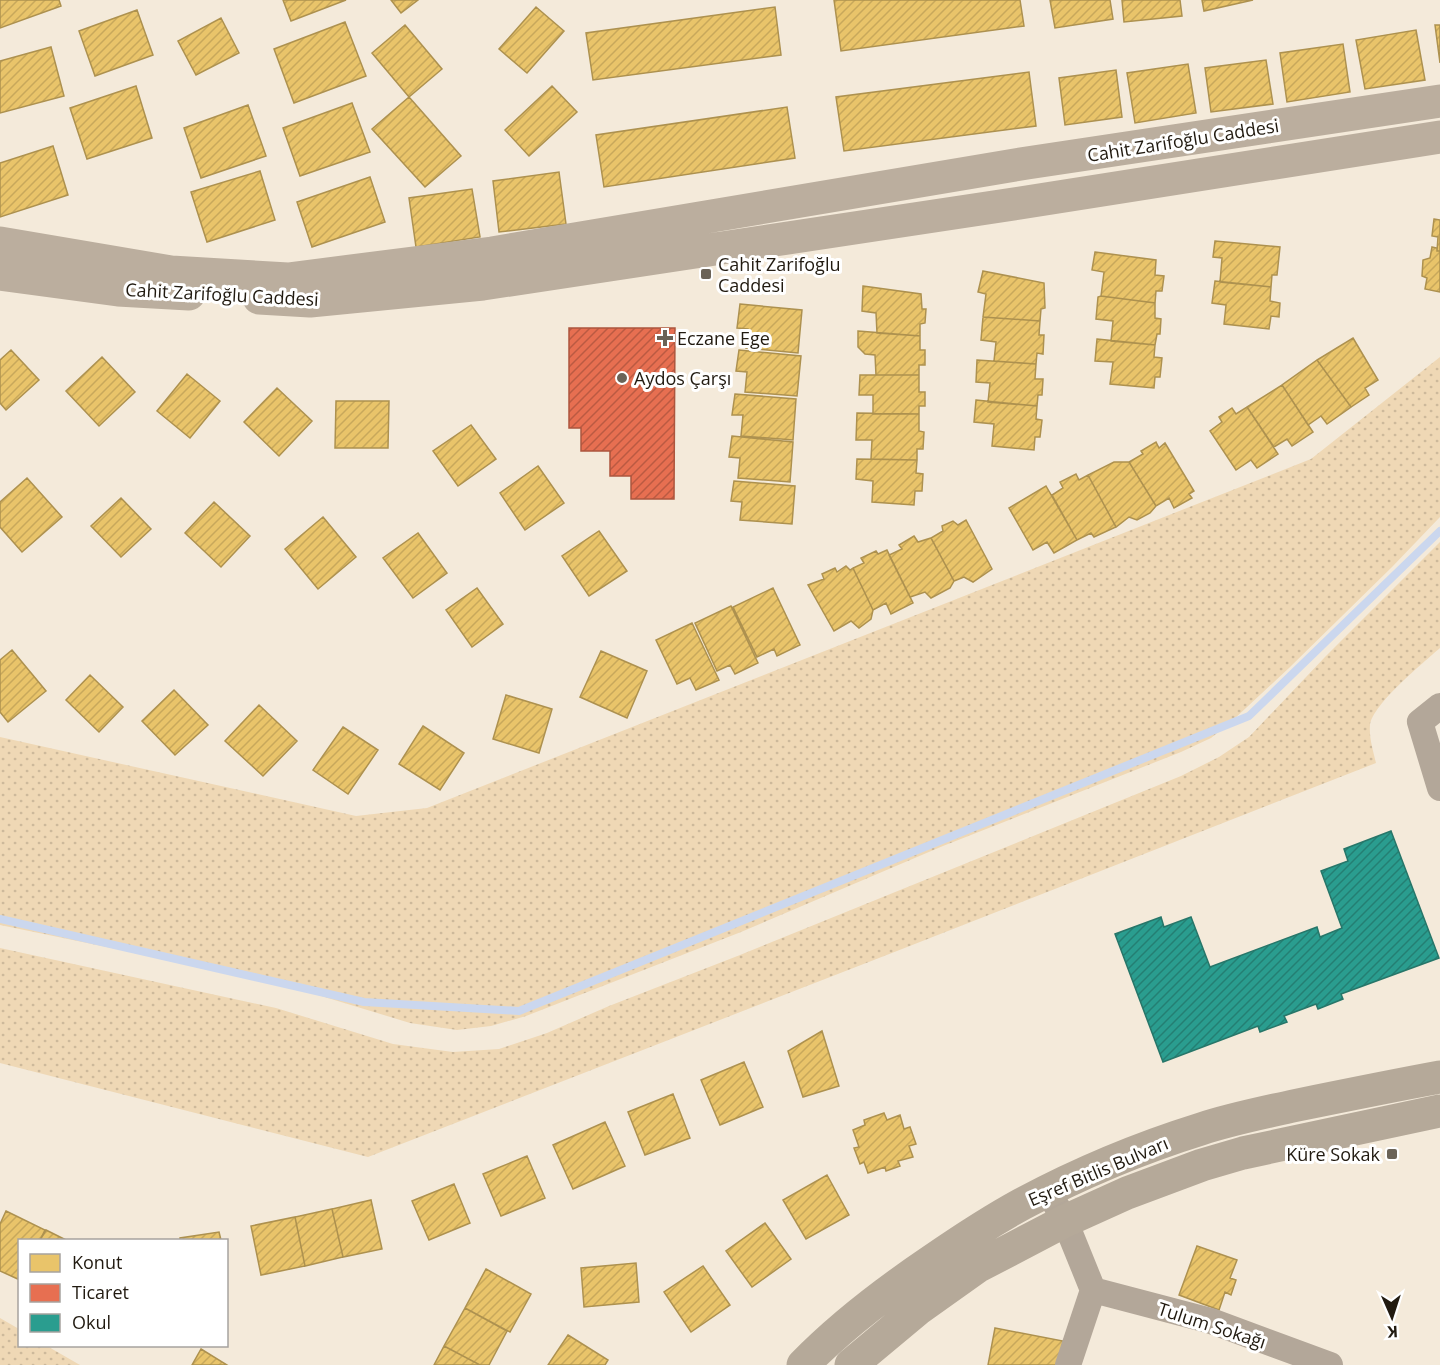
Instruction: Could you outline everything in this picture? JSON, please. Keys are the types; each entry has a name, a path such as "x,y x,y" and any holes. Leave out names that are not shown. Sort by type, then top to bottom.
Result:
{"main road":[{"name":"Cahit Zarifoğlu Caddesi","path":"0,243 171,272 288,279 492,253 1027,163 1440,101"},
{"name":"Cahit Zarifoğlu Caddesi","path":"0,274 118,290 310,301 471,286 1440,137"},
{"name":"Eşref Bitlis Bulvarı","path":"803,1365 850,1322 902,1281 973,1233 1048,1191 1133,1154 1201,1129 1345,1095 1440,1077"},
{"name":"Eşref Bitlis Bulvarı","path":"850,1365 918,1309 977,1267 1065,1221 1127,1193 1202,1165 1243,1153 1440,1111"}],"street":[{"path":"1430,714 1440,788"},
{"path":"1048,1191 1065,1221 1093,1290 1068,1365"},
{"name":"Tulum Sokağı","path":"1093,1290 1211,1321 1329,1365"}],"shaded area":[{"path":"1440,357 1440,517 1392,567 1232,721 1211,738 1181,752 943,846 741,932 526,1016 491,1026 457,1030 410,1023 272,981 0,925 0,737 356,816 427,808 1311,459"},
{"path":"1440,542 1440,648 1389,695 1373,716 1370,735 1376,763 368,1157 0,1063 0,948 276,1008 393,1044 453,1052 499,1049 547,1033 1181,776 1219,757 1249,737"},
{"path":"0,1318 18,1328 18,1347 49,1347 80,1365 0,1365"}],"building: Konut":[{"path":"0,0 59,0 61,6 0,28"},
{"path":"283,0 346,0 291,21"},
{"path":"391,0 418,0 401,13"},
{"path":"834,0 1020,0 1024,26 841,51"},
{"path":"1050,0 1110,0 1113,19 1055,28"},
{"path":"1122,0 1180,0 1182,16 1124,22"},
{"path":"1202,0 1253,0 1204,11"},
{"path":"536,7 564,31 527,73 499,49"},
{"path":"775,7 781,55 593,80 586,33"},
{"path":"137,10 153,55 95,76 79,31"},
{"path":"221,18 239,53 196,75 178,41"},
{"path":"345,22 366,76 294,103 274,49"},
{"path":"405,25 442,69 409,97 372,53"},
{"path":"1435,25 1440,25 1440,63"},
{"path":"1416,30 1425,80 1365,89 1356,40"},
{"path":"1343,44 1350,92 1287,102 1280,53"},
{"path":"51,47 64,96 0,113 0,61"},
{"path":"1266,60 1273,104 1211,112 1205,68"},
{"path":"1188,64 1196,113 1135,123 1127,73"},
{"path":"1116,70 1122,117 1065,125 1059,78"},
{"path":"1029,72 1036,126 844,151 836,97"},
{"path":"136,86 152,138 87,159 70,108"},
{"path":"552,86 577,112 529,156 505,130"},
{"path":"409,97 461,156 425,187 372,129"},
{"path":"352,103 370,152 300,176 283,128"},
{"path":"248,105 266,156 201,178 184,128"},
{"path":"787,107 795,158 604,187 596,135"},
{"path":"53,146 68,195 0,217 0,163"},
{"path":"260,171 275,220 207,242 191,192"},
{"path":"559,172 566,224 499,232 493,181"},
{"path":"370,177 385,222 312,247 297,202"},
{"path":"472,189 480,237 416,247 409,198"},
{"path":"1434,219 1440,220 1440,251 1437,251 1438,237 1432,236"},
{"path":"1215,241 1280,247 1277,275 1272,275 1271,287 1220,282 1222,258 1213,257"},
{"path":"1432,247 1440,251 1440,292 1425,289 1427,278 1422,276 1423,260 1430,258"},
{"path":"1095,252 1156,260 1155,275 1164,276 1162,291 1156,291 1155,303 1101,296 1104,272 1092,270"},
{"path":"983,271 1044,283 1045,308 1041,309 1040,321 983,317 986,294 978,292"},
{"path":"1215,281 1271,287 1270,301 1280,303 1279,317 1271,316 1269,329 1224,324 1226,305 1212,303"},
{"path":"863,286 921,294 922,309 926,309 925,323 920,324 920,336 877,333 876,313 862,311"},
{"path":"1098,297 1155,303 1155,318 1161,319 1160,334 1157,334 1155,345 1111,341 1113,321 1096,319"},
{"path":"740,304 802,310 798,353 746,348 748,329 737,328"},
{"path":"983,317 1040,321 1039,335 1044,335 1043,354 1037,353 1036,364 994,361 996,342 981,340"},
{"path":"858,331 920,336 920,350 925,350 925,365 919,365 919,375 876,375 875,355 865,354 858,347"},
{"path":"1353,338 1378,380 1365,388 1369,395 1351,407 1317,360"},
{"path":"1097,339 1155,345 1154,357 1162,358 1160,377 1155,377 1154,388 1110,384 1113,362 1095,361"},
{"path":"11,350 39,380 6,410 0,403 0,360"},
{"path":"739,350 801,356 797,396 745,392 747,372 736,371"},
{"path":"102,357 135,392 99,426 66,391"},
{"path":"977,360 1036,364 1035,379 1043,379 1042,395 1038,395 1037,406 988,402 990,383 976,382"},
{"path":"1317,360 1351,407 1327,424 1321,416 1308,425 1282,385"},
{"path":"187,374 220,401 190,438 157,411"},
{"path":"860,375 919,375 919,392 925,392 925,406 919,406 919,414 873,414 873,395 859,395"},
{"path":"1282,385 1313,432 1292,446 1287,439 1274,447 1247,407"},
{"path":"277,388 312,421 279,456 244,422"},
{"path":"735,394 796,399 793,440 741,436 743,415 732,415"},
{"path":"976,400 1037,406 1036,419 1042,420 1040,437 1035,437 1034,450 992,446 994,424 974,422"},
{"path":"336,401 389,401 388,448 335,448"},
{"path":"1247,407 1278,454 1257,468 1251,460 1236,470 1210,431 1222,422 1219,417 1232,408 1236,414"},
{"path":"857,413 919,414 919,431 924,432 923,449 917,449 917,460 871,459 872,440 856,440"},
{"path":"471,425 496,459 458,486 433,451"},
{"path":"732,436 793,442 790,482 738,478 740,458 729,457"},
{"path":"1156,442 1159,448 1165,443 1194,491 1189,494 1192,498 1174,508 1169,498 1156,506 1129,462 1143,454 1141,451"},
{"path":"857,459 917,460 916,473 923,474 922,491 915,491 914,505 872,502 873,481 856,479"},
{"path":"1114,462 1129,462 1156,506 1150,513 1137,520 1129,517 1116,527 1088,475"},
{"path":"538,466 564,503 525,530 500,493"},
{"path":"1076,474 1079,480 1088,475 1116,527 1094,537 1091,533 1077,540 1052,495 1063,488 1060,482"},
{"path":"27,478 62,517 22,552 0,527 0,502"},
{"path":"734,481 795,486 792,524 740,520 742,502 731,501"},
{"path":"1046,486 1077,540 1054,553 1047,542 1033,550 1009,508"},
{"path":"121,498 151,529 121,557 91,526"},
{"path":"214,502 250,536 221,567 185,533"},
{"path":"323,517 356,557 318,589 285,549"},
{"path":"966,520 992,569 973,582 964,577 954,581 931,538 943,531 942,526 953,521 958,525"},
{"path":"599,531 627,571 589,596 562,556"},
{"path":"418,533 447,573 413,598 383,558"},
{"path":"914,536 918,542 931,538 954,581 950,588 931,598 925,592 910,597 889,555 902,549 899,545"},
{"path":"887,550 913,603 891,614 886,603 873,610 853,568 864,563 861,558 876,551 878,554"},
{"path":"846,566 850,570 853,568 873,610 871,619 859,628 851,621 834,631 808,585 824,579 822,574 835,568 837,572"},
{"path":"477,588 503,624 472,647 446,610"},
{"path":"773,588 800,645 777,656 774,649 757,657 733,607"},
{"path":"731,606 758,663 735,674 730,665 717,671 695,623"},
{"path":"692,623 719,680 696,690 690,678 677,684 656,640"},
{"path":"12,650 46,691 8,722 0,712 0,660"},
{"path":"601,651 647,671 627,718 580,697"},
{"path":"90,675 123,707 99,732 66,700"},
{"path":"174,690 208,725 175,755 142,721"},
{"path":"506,695 552,709 539,753 493,739"},
{"path":"259,705 297,741 263,776 225,741"},
{"path":"423,726 464,753 440,790 399,764"},
{"path":"343,727 378,750 348,794 313,770"},
{"path":"822,1031 839,1086 803,1097 788,1051"},
{"path":"744,1062 763,1107 720,1125 701,1080"},
{"path":"673,1094 690,1138 645,1155 628,1112"},
{"path":"884,1113 887,1120 900,1115 904,1129 910,1127 916,1144 909,1146 913,1157 898,1161 900,1166 886,1171 885,1167 868,1173 864,1162 860,1164 854,1148 859,1147 853,1130 865,1125 864,1120"},
{"path":"605,1122 625,1166 573,1189 553,1145"},
{"path":"527,1156 545,1198 501,1216 483,1174"},
{"path":"827,1175 849,1215 806,1239 783,1200"},
{"path":"454,1184 470,1223 429,1240 412,1201"},
{"path":"371,1200 382,1249 343,1257 332,1209"},
{"path":"332,1209 343,1257 305,1266 295,1217"},
{"path":"6,1211 45,1230 40,1239 18,1239 18,1279 0,1271 0,1224"},
{"path":"295,1217 305,1266 261,1275 251,1226"},
{"path":"765,1223 791,1259 752,1287 726,1251"},
{"path":"46,1230 64,1239 41,1239"},
{"path":"219,1232 221,1239 180,1239"},
{"path":"1197,1246 1237,1260 1230,1278 1236,1280 1231,1295 1225,1292 1219,1310 1179,1295"},
{"path":"636,1263 639,1302 584,1307 581,1268"},
{"path":"703,1266 730,1305 691,1332 664,1292"},
{"path":"486,1269 531,1294 510,1332 465,1308"},
{"path":"465,1308 507,1331 489,1365 480,1365 444,1346"},
{"path":"995,1328 1063,1341 1059,1365 988,1365"},
{"path":"568,1335 608,1360 605,1365 548,1365"},
{"path":"444,1346 480,1365 434,1365"},
{"path":"201,1349 227,1365 192,1365"}],"building: Ticaret":[{"name":"Aydos Çarşı","path":"569,328 675,328 674,499 631,499 631,476 610,476 610,451 581,451 581,428 569,428"}],"building: Okul":[{"path":"1391,831 1439,958 1341,994 1343,999 1318,1009 1316,1004 1284,1016 1287,1022 1260,1032 1258,1026 1163,1062 1115,934 1161,917 1164,927 1191,917 1210,967 1317,927 1320,937 1342,928 1321,871 1348,861 1344,849"}],"waterway":[{"path":"0,919 364,1002 519,1011 1249,716 1440,531"}],"place":[{"name":"Cahit Zarifoğlu Caddesi","path":"706,274"},
{"name":"Eczane Ege","path":"665,338"},
{"name":"Aydos Çarşı","path":"622,378"},
{"name":"Küre Sokak","path":"1392,1154"}]}
